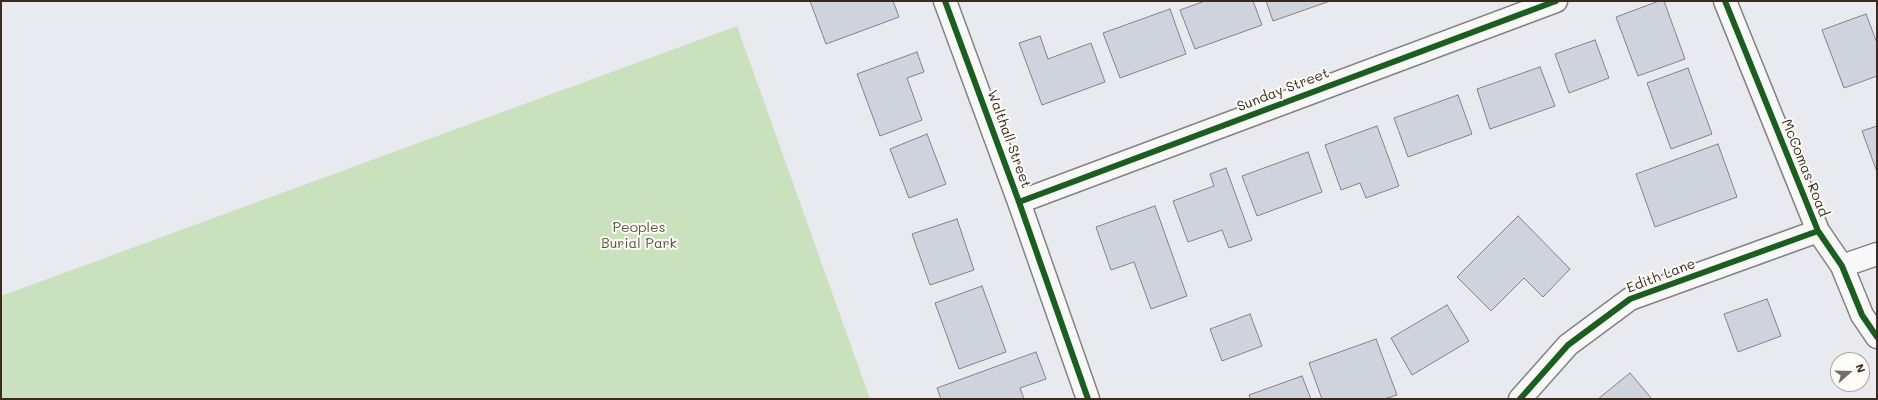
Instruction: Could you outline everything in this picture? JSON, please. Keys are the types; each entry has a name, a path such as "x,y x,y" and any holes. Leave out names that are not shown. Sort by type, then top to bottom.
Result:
{"street":[{"name":"Walthall Street","path":"944,1 1019,202 1088,399"},
{"name":"Sunday Street","path":"1019,202 1556,1"},
{"name":"McComas Road","path":"1725,1 1818,231 1842,266 1862,314 1877,337"},
{"name":"Edith Lane","path":"1520,399 1568,344 1630,299 1818,231"},
{"path":"1842,266 1877,254"}],"green space":[{"name":"Peoples Burial Park","path":"737,26 870,399 1,399 1,296"}],"building":[{"path":"810,1 893,1 899,17 826,44"},
{"path":"1205,1 1253,1 1262,25 1195,49 1180,10"},
{"path":"1266,1 1330,1 1273,21"},
{"path":"1659,1 1664,1 1685,59 1638,76 1616,17"},
{"path":"1170,9 1186,54 1120,78 1103,33"},
{"path":"1866,14 1877,43 1877,76 1844,88 1822,30"},
{"path":"1040,36 1048,59 1091,43 1105,82 1042,105 1019,43"},
{"path":"1595,40 1609,78 1569,93 1555,54"},
{"path":"917,52 924,72 907,78 922,120 880,136 857,74"},
{"path":"1540,67 1555,106 1490,129 1477,89"},
{"path":"1688,68 1712,134 1671,149 1647,83"},
{"path":"1458,95 1472,134 1408,157 1394,118"},
{"path":"1377,126 1399,186 1366,198 1360,183 1341,190 1325,145"},
{"path":"1877,126 1877,172 1862,131"},
{"path":"927,134 946,184 909,198 890,149"},
{"path":"1718,144 1737,197 1655,227 1636,174"},
{"path":"1308,152 1322,192 1257,216 1242,176"},
{"path":"1226,168 1252,240 1229,248 1222,230 1188,242 1173,201 1214,186 1210,174"},
{"path":"1155,206 1187,296 1151,309 1134,262 1111,270 1096,227"},
{"path":"1518,216 1570,269 1543,297 1524,278 1491,311 1457,277"},
{"path":"957,219 974,270 930,285 912,234"},
{"path":"982,286 1006,352 959,369 935,303"},
{"path":"1767,299 1781,336 1738,352 1724,314"},
{"path":"1447,305 1469,341 1412,375 1391,338"},
{"path":"1250,314 1262,346 1222,361 1210,329"},
{"path":"1376,339 1397,395 1384,399 1322,399 1309,363"},
{"path":"1036,352 1046,379 1020,388 1024,399 941,399 937,388"},
{"path":"1630,373 1652,399 1598,399"},
{"path":"1302,376 1311,399 1250,399 1249,395"}],"cycle path":[{"path":"945,1 1019,202 1088,399"},
{"path":"1019,202 1556,1"},
{"path":"1725,1 1818,231 1842,266 1862,315 1877,337"},
{"path":"1520,399 1568,345 1630,299 1818,231"}]}
